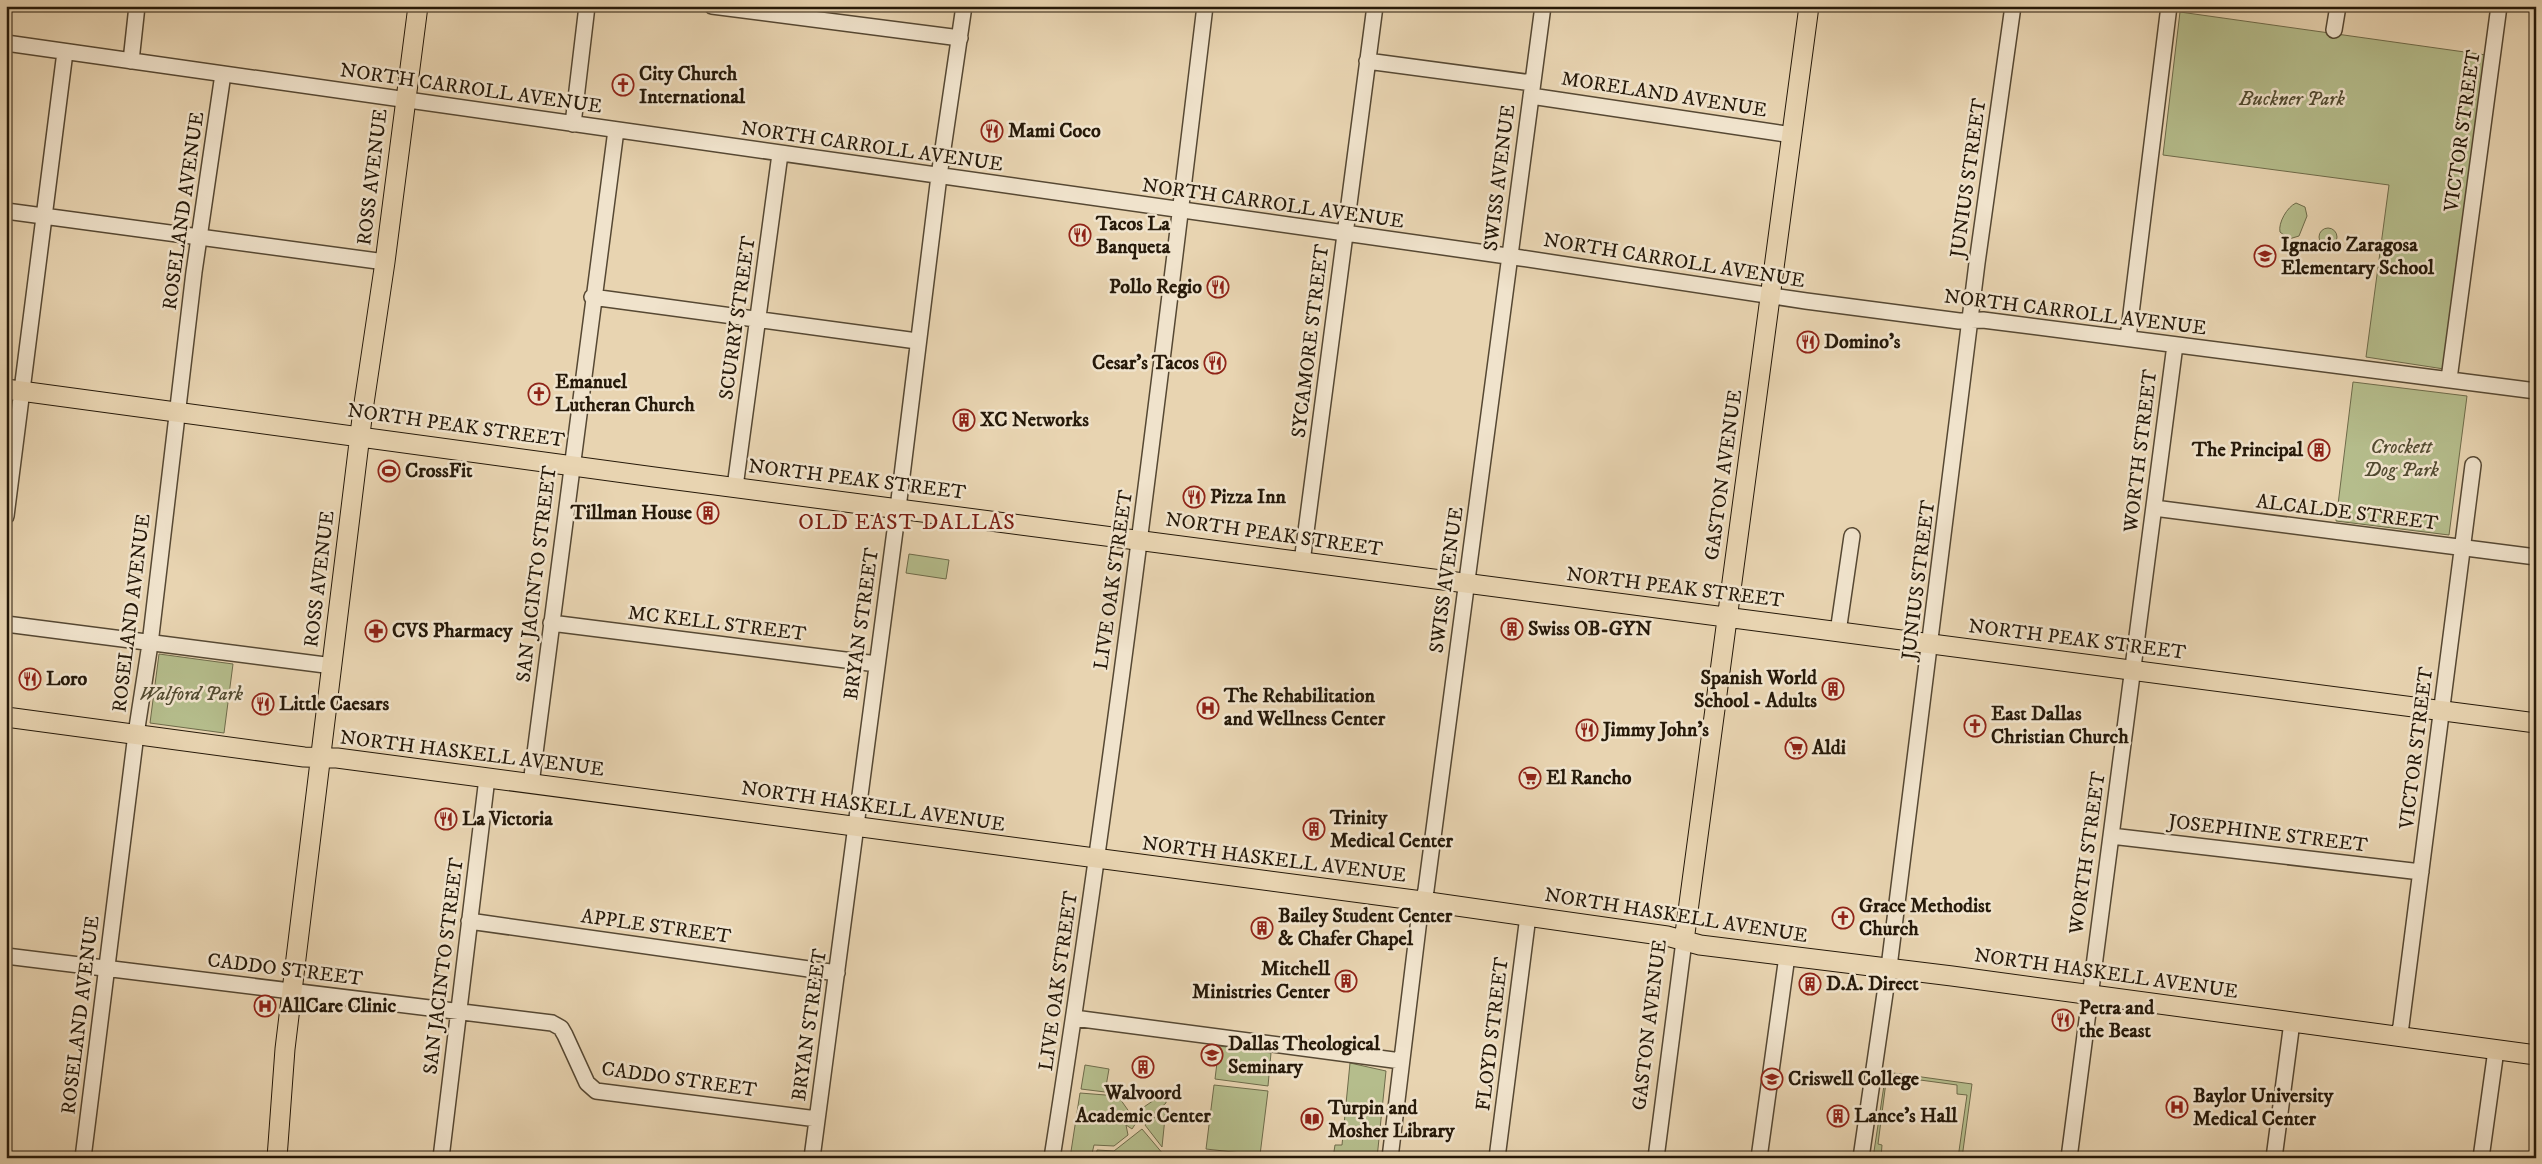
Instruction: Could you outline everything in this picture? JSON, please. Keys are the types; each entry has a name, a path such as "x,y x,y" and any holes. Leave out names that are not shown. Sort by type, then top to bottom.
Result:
{"main road":[{"name":"ROSS AVENUE","path":"277,1158 285,1049 292,991 360,436 385,262 418,6"},
{"name":"GASTON AVENUE","path":"1684,940 1809,6"},
{"name":"NORTH PEAK STREET","path":"14,390 1467,584 2536,723"},
{"name":"NORTH HASKELL AVENUE","path":"6,716 1422,901 1667,936 1700,945 1952,976 2536,1055"}],"street":[{"path":"131,61 138,6"},
{"path":"573,124 587,6"},
{"path":"712,6 960,38"},
{"name":"BRYAN STREET","path":"812,1158 898,508 939,176 964,6"},
{"name":"LIVE OAK STREET","path":"1052,1158 1097,860 1140,539 1205,6"},
{"name":"SYCAMORE STREET","path":"1302,562 1375,6"},
{"name":"SWISS AVENUE","path":"1390,1158 1422,901 1467,584 1542,6"},
{"name":"JUNIUS STREET","path":"1861,1158 1931,644 1971,320 2013,6"},
{"path":"2128,338 2169,6"},
{"path":"2334,30 2338,6"},
{"name":"VICTOR STREET","path":"2449,380 2500,6"},
{"name":"NORTH CARROLL AVENUE","path":"6,43 1510,257 1770,296 1959,320 2128,338 2536,391"},
{"path":"6,516 14,390 44,217 65,52"},
{"name":"MORELAND AVENUE","path":"1367,61 1792,135"},
{"name":"ROSELAND AVENUE","path":"83,1158 136,734 150,644 200,236 223,74"},
{"name":"SAN JACINTO STREET","path":"531,784 592,297 616,130"},
{"name":"SCURRY STREET","path":"735,487 780,154"},
{"path":"6,211 385,262"},
{"path":"592,297 918,340"},
{"name":"WORTH STREET","path":"2068,1158 2175,345"},
{"name":"VICTOR STREET","path":"2397,1036 2401,1026 2473,465"},
{"name":"ALCALDE STREET","path":"2154,508 2536,557"},
{"path":"1838,632 1852,536"},
{"name":"MC KELL STREET","path":"552,623 877,664"},
{"path":"6,624 333,666"},
{"name":"SAN JACINTO STREET","path":"441,1158 487,778"},
{"name":"JOSEPHINE STREET","path":"2110,836 2421,872"},
{"name":"FLOYD STREET","path":"1497,1158 1528,916"},
{"name":"APPLE STREET","path":"469,921 837,973"},
{"name":"GASTON AVENUE","path":"1660,1157 1684,940"},
{"name":"CADDO STREET","path":"6,956 552,1023 561,1028 566,1035 587,1083 596,1091 817,1119"},
{"path":"1759,1158 1787,956"},
{"path":"1074,1018 1401,1061"},
{"path":"2274,1158 2292,1022"},
{"path":"2481,1158 2496,1050"}],"green space":[{"name":"Buckner Park","path":"2180,12 2486,55 2444,369 2366,357 2389,185 2163,155"},
{"path":"2296,203 2305,207 2307,216 2299,236 2289,239 2280,232 2280,224 2286,212"},
{"path":"2328,228 2334,231 2337,237 2334,243 2328,246 2322,243 2319,237 2322,231"},
{"name":"Crockett Dog Park","path":"2353,382 2467,396 2449,535 2336,521"},
{"path":"909,554 949,560 946,579 906,573"},
{"name":"Walford Park","path":"159,654 233,664 224,733 150,723"},
{"path":"1219,1046 1271,1053 1268,1086 1215,1079"},
{"path":"1350,1063 1386,1071 1377,1158 1333,1158 1335,1145 1342,1145"},
{"path":"1085,1065 1109,1069 1105,1092 1081,1089"},
{"path":"1886,1072 1972,1084 1962,1158 1958,1158 1967,1095 1957,1094 1957,1085 1898,1077 1897,1083 1886,1082 1878,1144 1882,1145 1881,1158 1873,1158"},
{"path":"1214,1085 1268,1091 1260,1155 1206,1149"},
{"path":"1166,1092 1166,1103 1143,1123 1135,1113"},
{"path":"1080,1093 1118,1096 1130,1113 1128,1120 1133,1120 1136,1123 1132,1129 1126,1125 1128,1135 1114,1146 1094,1145 1091,1158 1070,1158"},
{"path":"1166,1108 1162,1147 1145,1125"},
{"path":"1142,1129 1164,1155 1164,1158 1096,1158 1097,1150 1114,1151"}],"place":[{"name":"City Church International","path":"623,85"},
{"name":"Mami Coco","path":"992,131"},
{"name":"Tacos La Banqueta","path":"1080,235"},
{"name":"Ignacio Zaragosa Elementary School","path":"2265,256"},
{"name":"Pollo Regio","path":"1218,287"},
{"name":"Domino's","path":"1808,342"},
{"name":"Cesar's Tacos","path":"1215,363"},
{"name":"Emanuel Lutheran Church","path":"539,394"},
{"name":"XC Networks","path":"964,420"},
{"name":"The Principal","path":"2319,450"},
{"name":"CrossFit","path":"389,471"},
{"name":"Pizza Inn","path":"1194,497"},
{"name":"Tillman House","path":"708,513"},
{"name":"Swiss OB-GYN","path":"1512,629"},
{"name":"CVS Pharmacy","path":"376,631"},
{"name":"Loro","path":"30,679"},
{"name":"Spanish World School - Adults","path":"1833,689"},
{"name":"Little Caesars","path":"263,704"},
{"name":"The Rehabilitation and Wellness Center","path":"1208,708"},
{"name":"East Dallas Christian Church","path":"1975,726"},
{"name":"Jimmy John's","path":"1587,730"},
{"name":"Aldi","path":"1796,748"},
{"name":"El Rancho","path":"1530,778"},
{"name":"La Victoria","path":"446,819"},
{"name":"Trinity Medical Center","path":"1314,829"},
{"name":"Grace Methodist Church","path":"1843,918"},
{"name":"Bailey Student Center & Chafer Chapel","path":"1262,928"},
{"name":"Mitchell Ministries Center","path":"1346,981"},
{"name":"D.A. Direct","path":"1810,984"},
{"name":"AllCare Clinic","path":"265,1006"},
{"name":"Petra and the Beast","path":"2063,1020"},
{"name":"Dallas Theological Seminary","path":"1212,1055"},
{"name":"Walvoord Academic Center","path":"1143,1067"},
{"name":"Criswell College","path":"1772,1079"},
{"name":"Baylor University Medical Center","path":"2177,1107"},
{"name":"Lance's Hall","path":"1838,1116"},
{"name":"Turpin and Mosher Library","path":"1312,1119"}],"district":[{"name":"OLD EAST DALLAS","path":"907,522"}]}
